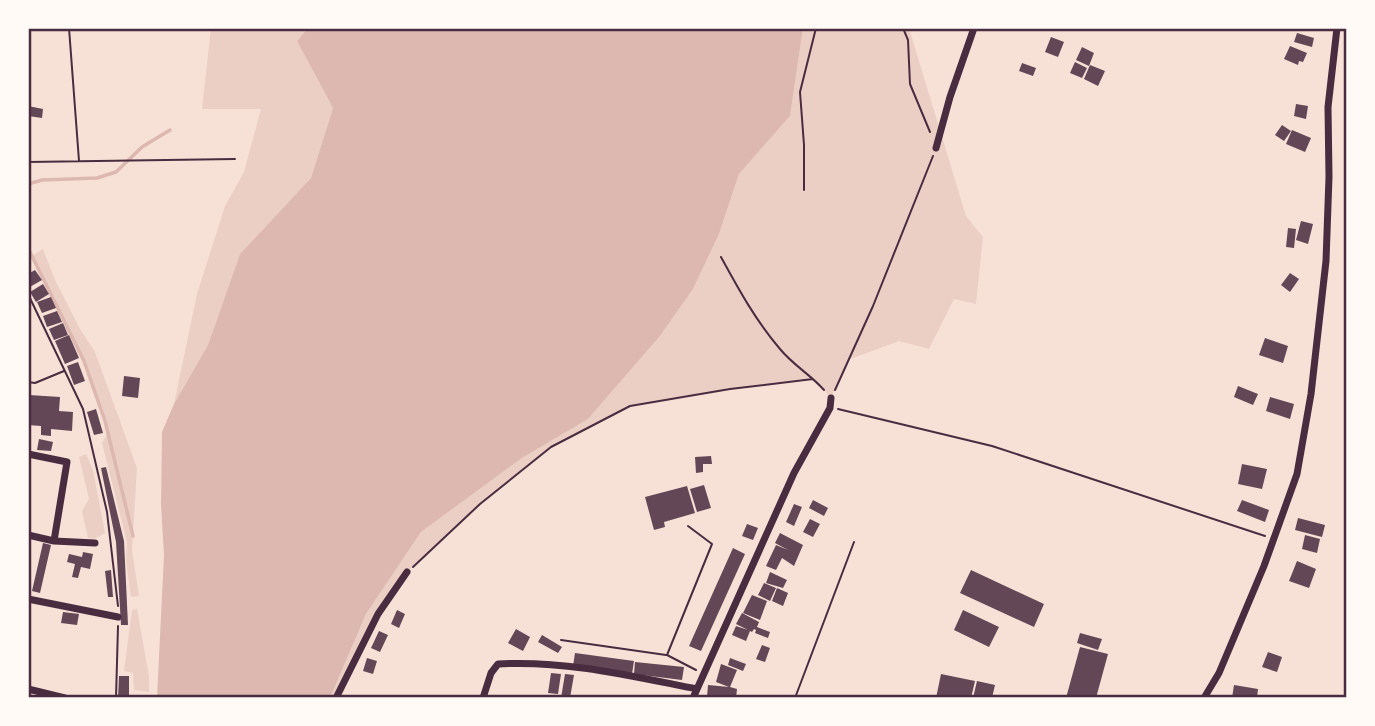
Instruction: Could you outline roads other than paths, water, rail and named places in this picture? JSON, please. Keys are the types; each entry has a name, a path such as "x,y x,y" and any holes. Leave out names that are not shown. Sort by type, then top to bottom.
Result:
{"street":[{"path":"936,148 974,28"},
{"path":"1203,698 1219,673 1264,566 1297,474 1311,394 1326,261 1328,107 1337,28"},
{"path":"693,698 794,473 830,408 831,398"},
{"path":"28,454 67,462 54,541"},
{"path":"28,535 54,541 95,543"},
{"path":"337,698 378,614 407,572"},
{"path":"28,599 118,617"},
{"path":"483,698 491,673 498,664 533,662 644,677 697,689"},
{"path":"28,689 65,698"}],"waterway":[{"path":"28,184 42,180 97,178 116,172 142,147 170,130"},
{"path":"28,248 84,361 105,421 133,536"}]}
